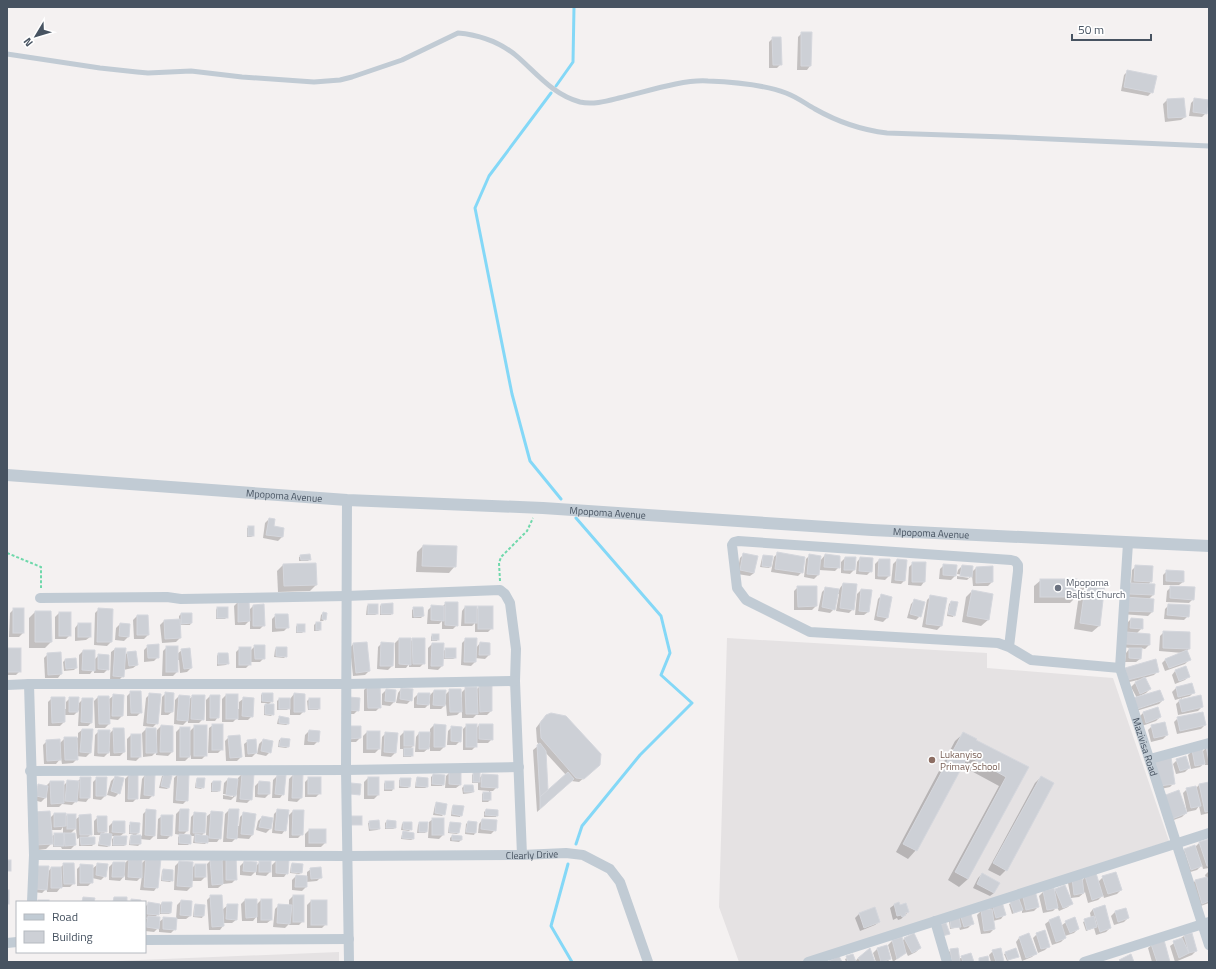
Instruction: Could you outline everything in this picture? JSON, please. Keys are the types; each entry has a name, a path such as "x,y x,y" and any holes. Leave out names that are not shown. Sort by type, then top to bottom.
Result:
{"street":[{"name":"Mpopoma Avenue","path":"7,475 347,500 537,508 872,530 1209,546"},
{"path":"347,500 346,770 349,962"},
{"path":"1009,647 1018,571 1016,561 738,540 732,545 737,588 741,595 746,600 807,631 998,643 1009,647 1032,660 1120,668"},
{"name":"Mazivisa Road","path":"1128,542 1120,668 1176,844 1206,923 1209,945"},
{"path":"40,598 167,597 181,599 346,596 500,590 505,594 510,603 516,649 515,681 522,855"},
{"path":"7,686 28,684 347,684 515,681"},
{"path":"28,684 34,855 32,901"},
{"path":"1150,759 1209,743"},
{"path":"30,771 346,770 519,767"},
{"path":"808,962 1209,833"},
{"name":"Clearly Drive","path":"34,855 348,856 522,855 566,853 583,855 610,869 620,882 648,962"},
{"path":"936,921 947,962"},
{"path":"1084,962 1206,923"},
{"path":"146,940 349,939"}],"lane":[{"path":"7,54 137,72 148,73 191,71 242,77 314,82 340,80 352,77 402,60 458,34 469,34 479,36 502,45 553,89 567,97 582,102 607,101 693,82 737,82 785,92 842,123 868,131 1209,146"}],"path":[{"path":"500,590 499,563 501,558 527,531 537,508"},
{"path":"7,554 41,567 40,598"}],"shaded area":[{"name":"Lukanyiso Primay School","path":"727,638 987,653 987,668 1113,678 1169,841 800,962 739,962 719,907"},
{"path":"339,952 339,962 91,962"}],"building":[{"path":"801,32 812,32 811,66 801,66"},
{"path":"772,37 781,37 782,65 773,65"},
{"path":"1127,70 1157,76 1153,93 1124,87"},
{"path":"1184,98 1186,117 1168,118 1167,99"},
{"path":"1194,98 1209,100 1207,114 1193,112"},
{"path":"269,518 275,519 274,526 284,528 283,537 266,535"},
{"path":"248,526 254,526 254,536 248,536"},
{"path":"423,545 457,546 456,567 422,566"},
{"path":"777,552 805,557 803,573 775,569"},
{"path":"743,553 758,556 754,573 740,570"},
{"path":"310,554 311,560 301,560 300,555"},
{"path":"809,554 821,556 819,575 807,574"},
{"path":"825,554 840,556 840,568 824,567"},
{"path":"763,555 773,556 771,567 762,566"},
{"path":"845,557 856,557 855,570 844,570"},
{"path":"860,557 873,558 872,572 859,571"},
{"path":"879,559 890,559 890,576 878,576"},
{"path":"897,559 907,560 905,581 895,580"},
{"path":"912,562 926,562 925,582 912,582"},
{"path":"316,563 317,585 284,586 283,564"},
{"path":"943,564 957,565 956,576 943,575"},
{"path":"962,565 973,566 972,577 960,576"},
{"path":"1135,565 1153,566 1152,582 1134,581"},
{"path":"993,566 993,582 976,583 976,567"},
{"path":"1166,570 1184,571 1184,582 1166,581"},
{"name":"Mpopoma Ba[tist Church","path":"1040,579 1077,579 1077,597 1040,597"},
{"path":"1086,581 1105,583 1100,626 1080,623"},
{"path":"843,583 857,584 854,610 840,608"},
{"path":"1130,583 1155,584 1154,595 1129,594"},
{"path":"797,586 817,586 817,606 798,607"},
{"path":"1170,586 1195,587 1194,600 1170,598"},
{"path":"825,587 839,589 835,610 822,607"},
{"path":"861,589 872,590 869,612 859,611"},
{"path":"972,590 993,594 989,620 967,616"},
{"path":"881,594 892,597 888,618 877,616"},
{"path":"930,595 947,598 942,626 926,624"},
{"path":"1125,597 1154,599 1153,612 1124,611"},
{"path":"914,599 925,602 921,617 910,614"},
{"path":"238,601 249,601 250,621 238,622"},
{"path":"951,601 958,602 955,616 948,614"},
{"path":"445,602 458,602 458,626 445,625"},
{"path":"393,603 393,614 381,614 381,604"},
{"path":"264,604 265,626 253,626 253,605"},
{"path":"368,604 378,604 378,614 368,614"},
{"path":"1168,604 1190,605 1189,617 1167,615"},
{"path":"431,605 444,606 444,621 431,620"},
{"path":"465,606 477,606 477,623 465,623"},
{"path":"478,606 493,606 493,629 478,629"},
{"path":"217,607 228,607 228,618 217,618"},
{"path":"413,607 423,607 424,616 414,617"},
{"path":"13,608 24,608 24,633 13,633"},
{"path":"98,608 113,609 112,642 97,642"},
{"path":"35,611 51,611 52,642 35,642"},
{"path":"59,612 71,612 71,636 59,636"},
{"path":"323,612 327,613 326,620 322,619"},
{"path":"181,613 192,613 192,623 181,624"},
{"path":"275,614 288,614 289,628 276,628"},
{"path":"137,615 148,615 149,635 137,635"},
{"path":"1131,618 1143,619 1143,629 1130,628"},
{"path":"180,619 181,638 165,639 164,620"},
{"path":"316,622 321,622 321,630 316,630"},
{"path":"78,623 91,623 91,637 78,637"},
{"path":"120,623 130,624 129,637 119,636"},
{"path":"297,624 305,624 305,632 297,632"},
{"path":"1163,631 1190,632 1190,649 1163,648"},
{"path":"1126,632 1150,634 1150,645 1125,644"},
{"path":"432,634 439,634 439,640 432,640"},
{"path":"399,638 411,638 411,665 399,664"},
{"path":"412,638 425,638 425,664 413,664"},
{"path":"465,638 477,638 476,662 464,662"},
{"path":"367,642 370,671 356,673 353,643"},
{"path":"381,642 394,643 393,666 380,666"},
{"path":"480,642 490,643 490,655 479,655"},
{"path":"432,643 444,643 443,666 431,666"},
{"path":"159,644 159,658 148,658 147,645"},
{"path":"254,645 265,645 265,659 255,659"},
{"path":"166,646 178,646 178,672 166,672"},
{"path":"239,647 251,647 251,665 239,665"},
{"path":"276,647 287,647 287,657 276,656"},
{"path":"7,648 21,648 21,672 7,672"},
{"path":"115,648 126,648 124,677 113,676"},
{"path":"190,648 192,668 184,669 181,649"},
{"path":"445,648 456,648 456,658 445,658"},
{"path":"1129,648 1142,648 1141,659 1129,658"},
{"path":"83,650 95,650 95,671 82,670"},
{"path":"1187,650 1191,660 1169,668 1165,659"},
{"path":"136,651 138,665 129,666 127,652"},
{"path":"61,652 62,674 48,675 47,653"},
{"path":"218,653 228,653 229,664 218,664"},
{"path":"98,654 109,655 109,670 98,669"},
{"path":"76,658 77,668 66,669 65,659"},
{"path":"1156,659 1159,672 1128,680 1125,668"},
{"path":"1186,666 1190,677 1179,681 1175,670"},
{"path":"1145,677 1151,689 1140,694 1135,682"},
{"path":"1192,683 1195,693 1178,697 1176,687"},
{"path":"367,685 380,685 381,708 368,708"},
{"path":"479,685 492,685 492,711 480,712"},
{"path":"465,687 477,687 478,714 466,714"},
{"path":"401,688 413,689 412,701 400,699"},
{"path":"386,689 396,690 395,702 385,701"},
{"path":"449,689 461,689 462,712 450,712"},
{"path":"434,690 446,690 445,706 433,705"},
{"path":"1160,690 1164,700 1137,709 1133,698"},
{"path":"130,691 141,691 142,713 131,713"},
{"path":"165,692 174,693 173,712 165,712"},
{"path":"149,693 161,694 158,724 147,723"},
{"path":"262,693 273,693 273,702 262,701"},
{"path":"294,693 305,694 305,712 294,712"},
{"path":"418,693 430,693 429,705 417,704"},
{"path":"113,694 124,695 123,716 112,716"},
{"path":"226,694 238,694 238,719 226,719"},
{"path":"179,695 190,696 188,721 177,720"},
{"path":"192,695 205,695 204,720 191,719"},
{"path":"210,695 220,695 219,718 210,718"},
{"path":"1201,695 1203,707 1182,712 1179,700"},
{"path":"98,696 109,696 110,724 99,724"},
{"path":"51,697 65,697 65,722 52,723"},
{"path":"69,697 79,697 78,712 69,712"},
{"path":"243,697 254,698 253,717 242,716"},
{"path":"349,697 360,698 359,711 348,710"},
{"path":"82,698 93,698 92,723 81,722"},
{"path":"279,698 290,698 290,709 279,709"},
{"path":"309,698 320,698 320,709 309,709"},
{"path":"265,704 274,704 274,715 265,714"},
{"path":"1158,707 1161,717 1146,723 1143,712"},
{"path":"1203,712 1206,725 1180,731 1177,717"},
{"path":"551,713 566,716 601,754 600,765 584,779 576,778 541,738 540,723 546,715"},
{"path":"279,716 289,718 289,724 279,723"},
{"path":"1165,722 1168,735 1154,738 1151,725"},
{"path":"212,724 223,724 223,750 212,750"},
{"path":"434,724 446,725 445,747 434,747"},
{"path":"466,724 477,724 477,747 466,747"},
{"path":"479,724 493,724 493,740 479,739"},
{"path":"161,725 173,726 173,752 160,752"},
{"path":"194,725 207,725 207,756 194,756"},
{"path":"348,726 361,726 361,738 348,739"},
{"path":"451,726 462,727 461,742 451,741"},
{"path":"180,727 190,727 190,757 180,757"},
{"path":"113,728 124,728 125,752 114,753"},
{"path":"146,728 156,728 157,753 146,753"},
{"path":"82,729 93,729 91,753 80,752"},
{"path":"98,730 110,730 109,753 98,753"},
{"path":"309,730 320,731 319,742 308,741"},
{"path":"367,731 380,731 380,749 367,749"},
{"path":"404,731 414,731 414,746 404,746"},
{"path":"385,732 398,733 396,753 384,752"},
{"path":"419,732 430,732 429,749 419,749"},
{"path":"963,732 1029,767 968,879 955,872 1006,777 968,756 917,851 903,844"},
{"path":"131,734 141,734 141,757 131,757"},
{"path":"240,735 242,757 230,758 228,736"},
{"path":"64,737 77,737 78,760 65,760"},
{"path":"281,738 290,739 289,747 279,746"},
{"path":"60,739 61,760 47,761 46,740"},
{"path":"256,739 257,753 248,754 247,740"},
{"path":"263,739 273,741 271,753 261,751"},
{"path":"540,743 546,751 548,790 540,797 537,745"},
{"path":"1206,746 1209,746 1209,762"},
{"path":"404,748 413,748 413,756 404,756"},
{"path":"1202,748 1205,764 1195,766 1192,750"},
{"path":"1186,756 1190,768 1180,771 1176,759"},
{"path":"1171,757 1175,784 1159,786 1155,760"},
{"path":"449,771 461,771 461,785 449,784"},
{"path":"473,772 480,772 480,782 473,782"},
{"path":"568,772 574,779 540,809 540,797"},
{"path":"164,773 172,776 169,788 161,786"},
{"path":"178,773 189,774 188,801 176,800"},
{"path":"242,773 254,774 252,800 240,799"},
{"path":"129,774 138,774 138,799 128,799"},
{"path":"145,774 155,775 154,796 144,795"},
{"path":"293,774 303,774 302,798 292,798"},
{"path":"433,774 445,775 444,785 432,784"},
{"path":"482,774 498,775 498,788 481,787"},
{"path":"277,775 286,775 284,795 275,794"},
{"path":"115,776 124,778 120,794 111,791"},
{"path":"1041,776 1054,783 1007,871 993,863"},
{"path":"80,777 91,777 90,798 80,798"},
{"path":"96,777 107,777 106,796 96,796"},
{"path":"308,777 321,777 321,794 308,794"},
{"path":"368,777 379,777 379,795 368,795"},
{"path":"417,777 428,778 428,787 416,786"},
{"path":"197,778 205,778 204,788 196,787"},
{"path":"228,778 238,779 236,796 226,795"},
{"path":"400,778 411,778 410,787 400,786"},
{"path":"67,780 79,781 77,802 65,801"},
{"path":"50,781 64,781 64,803 51,804"},
{"path":"213,781 221,781 220,791 212,791"},
{"path":"259,781 270,782 270,794 258,794"},
{"path":"385,781 394,781 394,789 385,789"},
{"path":"1209,782 1209,811 1205,812 1199,784"},
{"path":"351,783 361,784 360,795 350,794"},
{"path":"38,784 48,786 46,798 36,796"},
{"path":"464,785 473,785 474,792 464,792"},
{"path":"1196,786 1201,806 1191,808 1186,788"},
{"path":"1179,790 1187,813 1172,819 1163,796"},
{"path":"483,792 491,792 491,800 483,800"},
{"path":"436,802 447,804 445,815 435,813"},
{"path":"453,805 464,806 462,816 452,814"},
{"path":"146,809 156,810 155,836 145,835"},
{"path":"180,809 189,809 188,831 179,831"},
{"path":"229,809 239,809 237,839 227,838"},
{"path":"277,809 289,810 286,831 275,830"},
{"path":"486,809 498,810 498,816 485,815"},
{"path":"293,810 304,810 303,835 292,835"},
{"path":"50,811 53,844 36,845 33,812"},
{"path":"211,811 223,812 221,839 209,838"},
{"path":"194,812 206,813 205,833 193,833"},
{"path":"243,812 256,814 253,835 241,834"},
{"path":"54,813 66,813 66,826 54,827"},
{"path":"67,814 76,814 76,829 67,829"},
{"path":"91,814 92,835 80,835 79,815"},
{"path":"161,815 173,815 172,836 161,835"},
{"path":"97,816 107,816 107,832 98,832"},
{"path":"262,816 273,818 271,829 259,827"},
{"path":"351,816 362,816 362,825 351,825"},
{"path":"432,818 444,818 444,835 432,835"},
{"path":"482,819 497,820 496,831 481,829"},
{"path":"379,820 380,829 370,829 369,821"},
{"path":"387,820 396,821 396,828 386,828"},
{"path":"113,821 125,821 125,833 112,832"},
{"path":"468,821 477,822 476,833 466,832"},
{"path":"130,822 140,823 139,833 130,833"},
{"path":"403,822 412,822 412,830 403,829"},
{"path":"419,822 428,822 427,832 419,832"},
{"path":"450,822 461,823 459,833 449,832"},
{"path":"309,829 326,829 326,843 309,843"},
{"path":"403,831 414,833 414,839 402,838"},
{"path":"54,833 64,833 64,846 54,846"},
{"path":"64,833 75,833 76,845 65,846"},
{"path":"101,833 112,834 110,846 99,844"},
{"path":"179,834 191,835 191,844 179,843"},
{"path":"195,834 208,836 208,843 195,842"},
{"path":"131,835 141,835 141,844 130,844"},
{"path":"452,835 462,836 462,840 452,840"},
{"path":"114,836 127,836 126,845 113,845"},
{"path":"80,837 95,837 95,844 81,845"},
{"path":"1209,839 1209,866 1207,866 1199,842"},
{"path":"1195,845 1202,866 1191,870 1184,849"},
{"path":"226,856 236,856 237,880 226,880"},
{"path":"146,857 161,858 158,888 144,887"},
{"path":"129,858 142,858 142,878 128,877"},
{"path":"222,858 223,884 212,885 210,859"},
{"path":"7,860 11,860 11,871 7,871"},
{"path":"276,860 289,860 288,874 276,873"},
{"path":"179,861 193,862 192,887 177,886"},
{"path":"244,861 257,862 256,872 243,871"},
{"path":"259,861 271,861 271,872 259,872"},
{"path":"113,862 125,862 124,877 112,877"},
{"path":"63,863 74,863 75,884 64,884"},
{"path":"97,863 108,864 106,877 96,875"},
{"path":"292,863 303,864 302,873 291,872"},
{"path":"80,864 93,865 93,883 80,883"},
{"path":"195,864 206,864 206,877 195,877"},
{"path":"38,866 49,866 47,890 36,889"},
{"path":"51,867 61,867 62,888 51,888"},
{"path":"321,867 322,878 311,879 310,868"},
{"path":"163,869 173,870 173,881 162,880"},
{"path":"1116,872 1122,890 1108,894 1102,876"},
{"path":"982,873 1000,883 994,893 977,884"},
{"path":"1096,873 1103,896 1092,900 1085,876"},
{"path":"296,875 307,876 307,887 295,887"},
{"path":"1082,877 1084,893 1074,895 1072,878"},
{"path":"1207,877 1209,884 1209,901 1202,904 1195,880"},
{"path":"1065,885 1073,904 1063,908 1055,889"},
{"path":"1054,888 1058,908 1047,910 1043,891"},
{"path":"7,890 9,890 9,904 7,904"},
{"path":"1035,890 1039,907 1026,910 1022,893"},
{"path":"210,895 222,895 224,926 212,927"},
{"path":"293,895 304,895 304,922 293,922"},
{"path":"83,897 95,898 94,901 82,901"},
{"path":"114,897 127,897 127,901 113,901"},
{"path":"131,899 141,900 141,901 131,901"},
{"path":"245,899 257,899 257,917 246,918"},
{"path":"261,899 272,899 272,920 261,920"},
{"path":"1019,899 1023,910 1014,913 1010,902"},
{"path":"38,900 49,900 49,901"},
{"path":"181,900 192,901 191,916 180,915"},
{"path":"311,900 327,900 327,925 311,925"},
{"path":"148,902 160,904 159,915 147,914"},
{"path":"162,902 172,902 171,913 161,913"},
{"path":"899,902 900,905 906,903 909,912 905,913 906,915 902,917 901,915 897,916 894,904"},
{"path":"1002,902 1006,915 996,918 992,904"},
{"path":"195,904 205,905 204,916 194,916"},
{"path":"227,904 238,904 237,920 226,919"},
{"path":"278,904 292,905 290,924 277,923"},
{"path":"1105,905 1111,928 1100,932 1093,909"},
{"path":"875,907 880,922 864,928 859,913"},
{"path":"1126,908 1129,918 1118,922 1115,911"},
{"path":"992,909 995,929 984,931 981,910"},
{"path":"970,911 974,924 964,927 960,914"},
{"path":"148,916 160,917 159,929 146,927"},
{"path":"1059,916 1066,938 1056,942 1049,920"},
{"path":"1094,916 1097,927 1087,930 1084,919"},
{"path":"163,917 177,918 176,930 163,929"},
{"path":"959,917 961,927 951,928 950,919"},
{"path":"1075,917 1079,929 1070,933 1065,921"},
{"path":"946,923 950,934 942,936 939,925"},
{"path":"1045,930 1050,947 1041,949 1036,933"},
{"path":"914,933 921,948 912,953 904,938"},
{"path":"1029,933 1037,954 1026,958 1019,937"},
{"path":"1192,933 1197,951 1189,953 1184,935"},
{"path":"902,937 906,953 897,959 892,940"},
{"path":"1182,938 1189,953 1179,958 1173,941"},
{"path":"1164,940 1170,962 1157,962 1151,944"},
{"path":"887,945 891,959 881,962 877,948"},
{"path":"870,948 875,962 861,962 858,958"},
{"path":"958,948 960,962 952,962 950,949"},
{"path":"1001,948 1004,962 996,962 992,950"},
{"path":"1016,948 1019,957 1008,960 1005,952"},
{"path":"971,953 974,962 963,962 961,956"},
{"path":"853,954 856,962 848,962 846,956"},
{"path":"1131,954 1134,962 1121,962 1119,960"},
{"path":"839,956 842,962 829,962 829,961"},
{"path":"988,956 989,962 979,962 979,958"}],"waterway":[{"path":"556,86 573,62 574,7"},
{"path":"551,93 489,176 475,208 512,394 530,461 561,499"},
{"path":"576,518 661,616 670,653 661,675 692,703 640,755 582,826 576,844"},
{"path":"568,864 551,926 572,962"}],"place":[{"name":"Mpopoma Ba[tist Church","path":"1058,588"},
{"name":"Lukanyiso Primay School","path":"932,760"}]}
